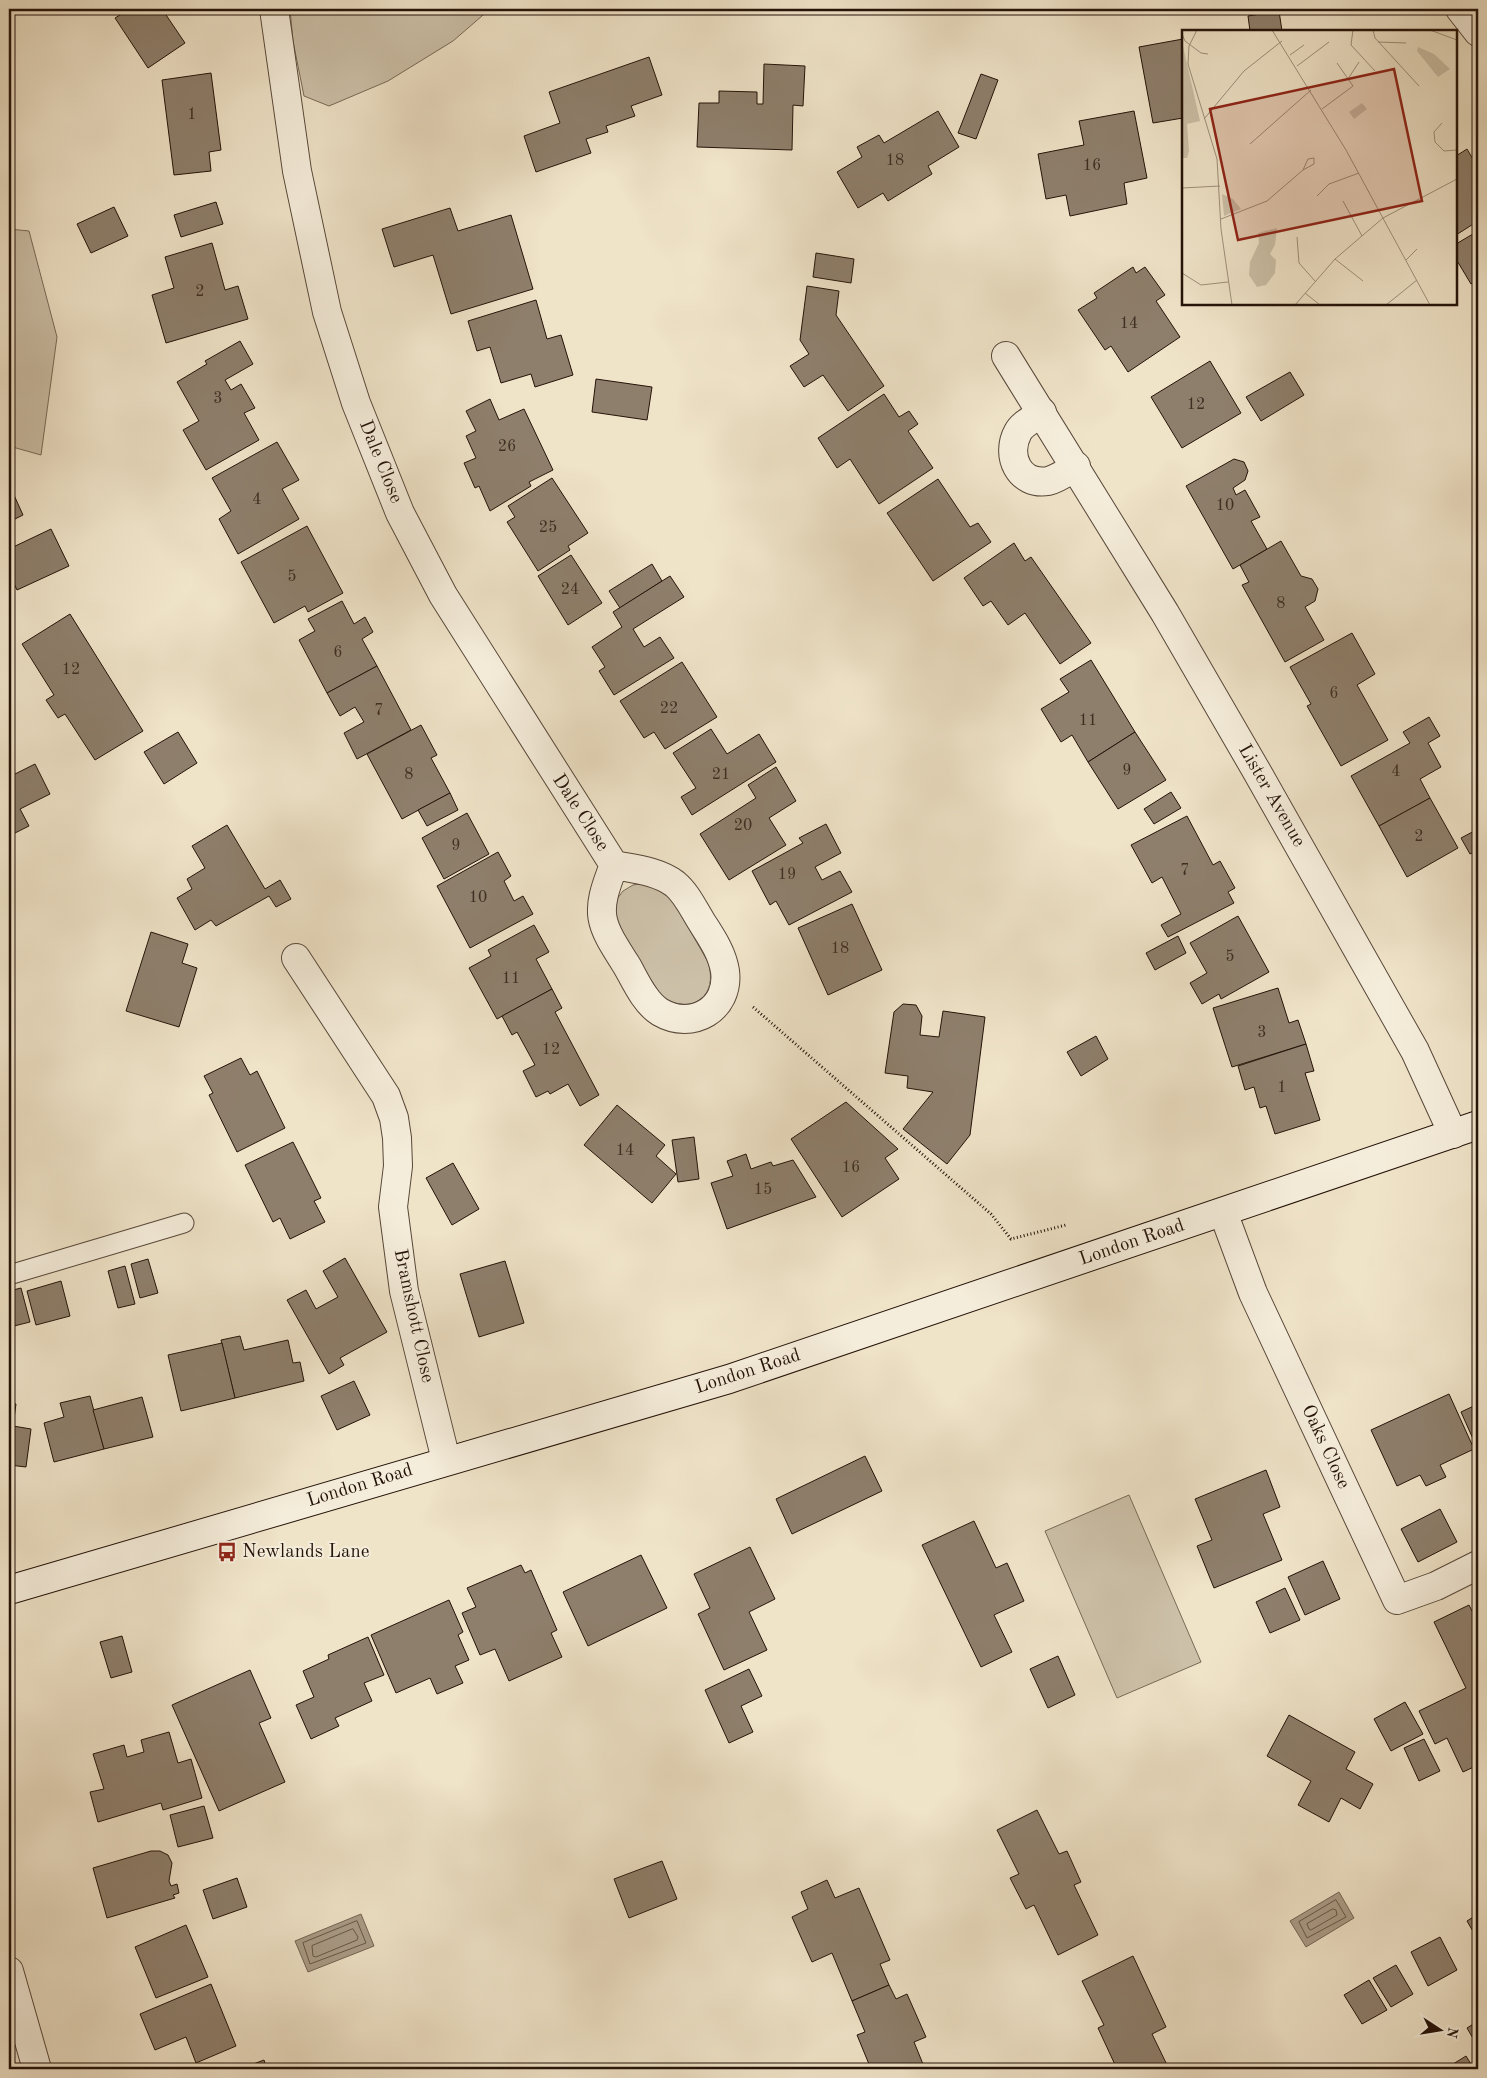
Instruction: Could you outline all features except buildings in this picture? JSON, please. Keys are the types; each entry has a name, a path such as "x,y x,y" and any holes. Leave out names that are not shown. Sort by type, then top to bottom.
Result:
{"street":[{"name":"Dale Close","path":"274,9 299,181 327,312 356,403 400,513 443,595 614,865 656,874 674,884 684,893 718,948 725,973 722,996 708,1013 700,1018 690,1020 679,1019 660,1012 649,1002 608,936 602,921 603,893 614,865"},
{"path":"1460,9 1478,32"},
{"name":"Lister Avenue","path":"1006,356 1165,612 1353,940 1414,1051 1453,1134"},
{"path":"1042,412 1019,430 1013,444 1013,458 1017,469 1030,479 1051,481 1076,466"},
{"name":"Bramshott Close","path":"296,958 386,1096 394,1118 398,1166 393,1207 404,1291 446,1460"},
{"name":"London Road","path":"9,1590 446,1460 729,1379 1478,1125"},
{"name":"Oaks Close","path":"1223,1212 1253,1293 1397,1600 1436,1586 1478,1565"},
{"path":"9,1971 37,2069"}],"lane":[{"path":"9,1275 184,1223"}],"path":[{"path":"722,996 752,1006 991,1214 1011,1239 1075,1222"}],"shaded area":[{"path":"290,9 490,9 453,41 388,81 329,106 304,96 293,41"},
{"path":"9,229 29,231 57,337 41,455 9,446"},
{"path":"645,883 668,892 708,962 710,984 706,993 693,1003 683,1004 662,997 614,922 617,899 623,891 633,885"},
{"path":"1129,1495 1201,1662 1117,1698 1045,1531"}],"water":[{"path":"1339,1892 1354,1918 1306,1947 1290,1921"},
{"path":"361,1914 374,1946 308,1972 295,1941"}],"place":[{"name":"Newlands Lane","path":"227,1552"}]}
